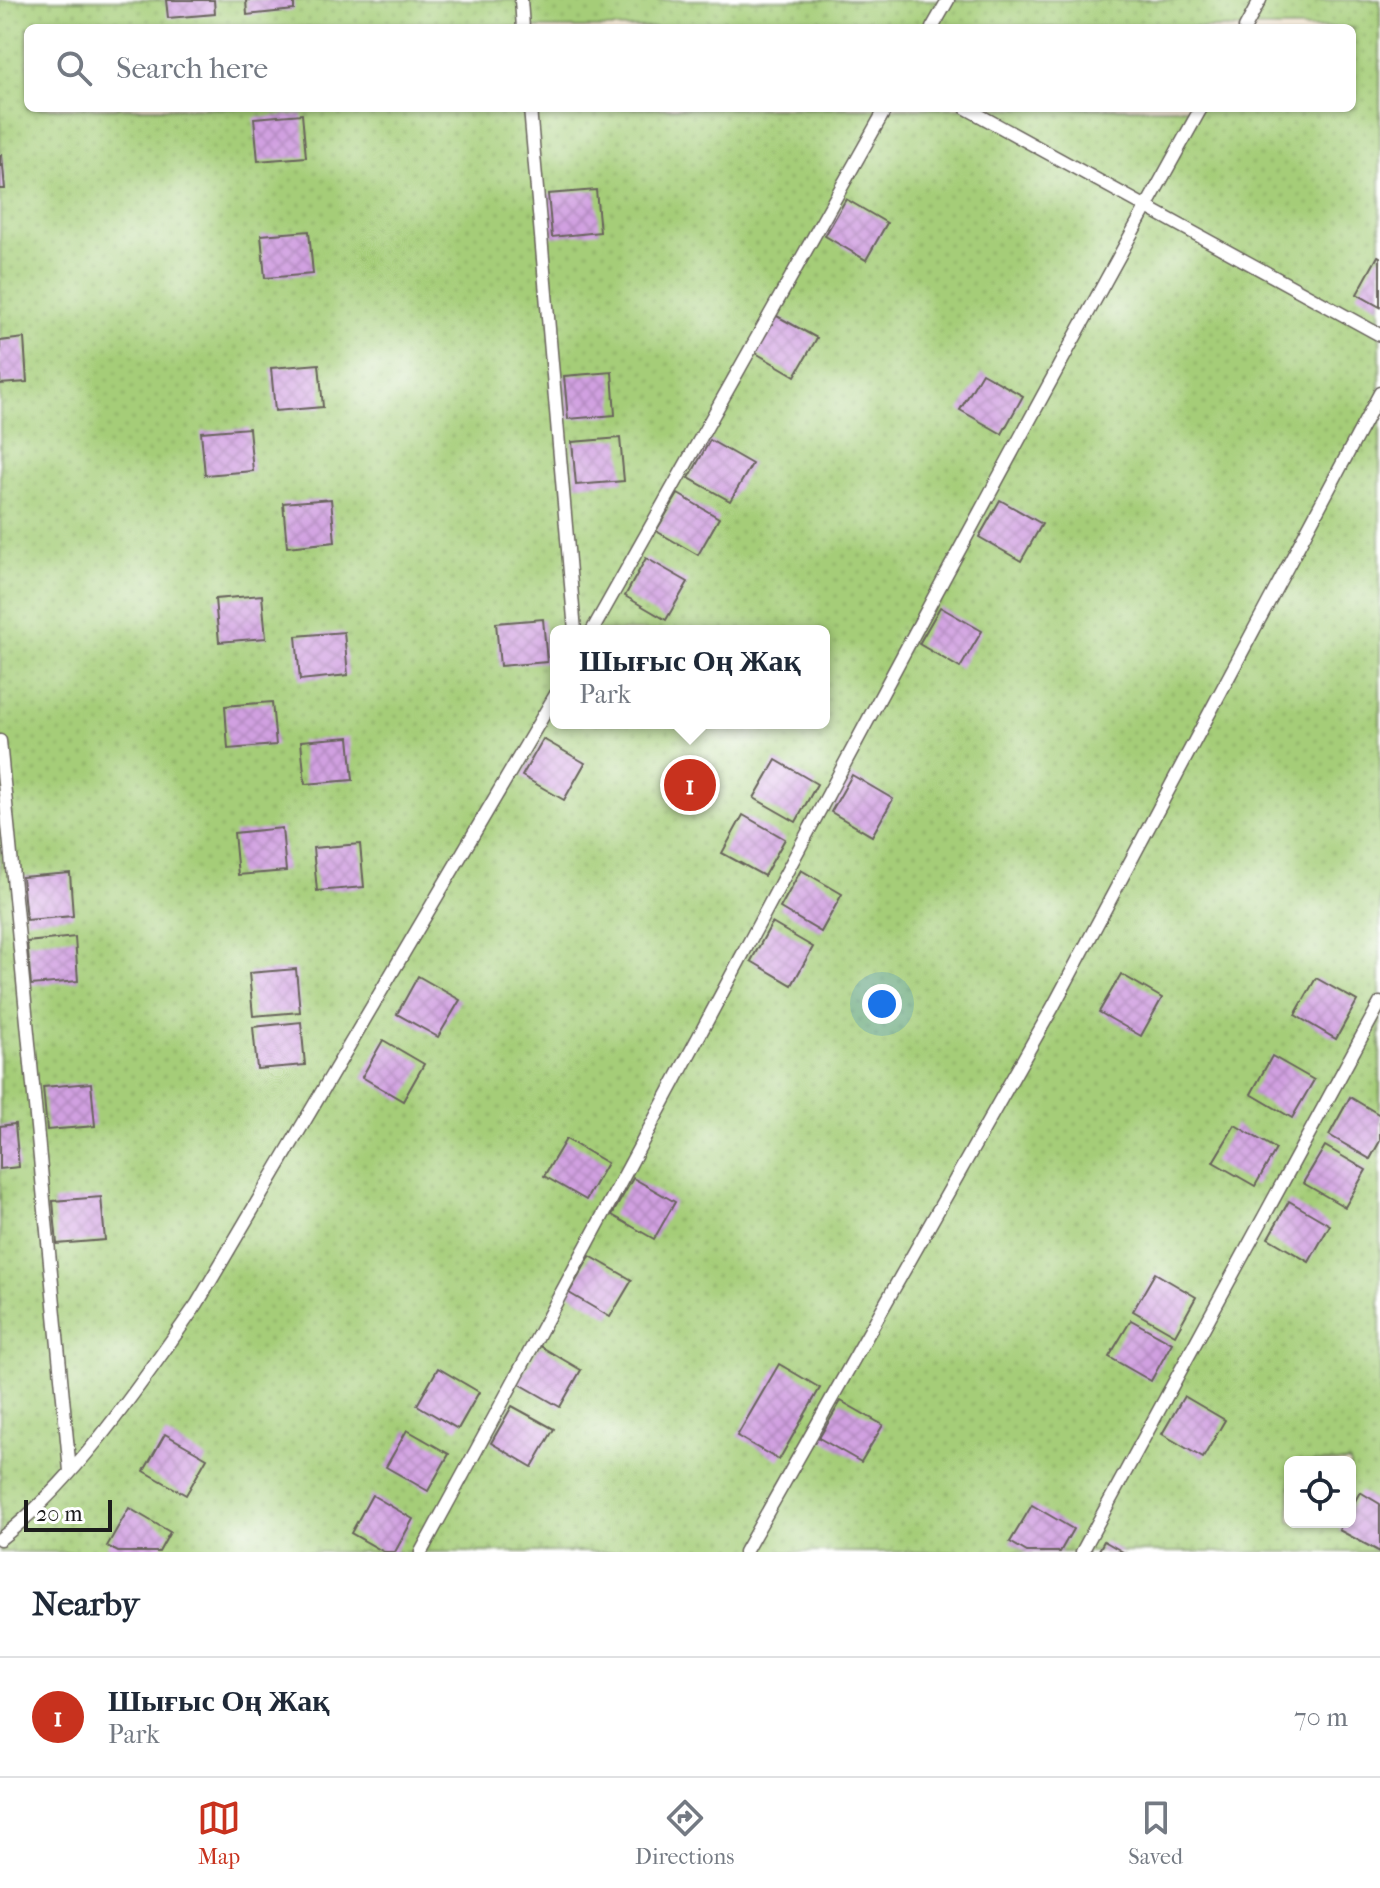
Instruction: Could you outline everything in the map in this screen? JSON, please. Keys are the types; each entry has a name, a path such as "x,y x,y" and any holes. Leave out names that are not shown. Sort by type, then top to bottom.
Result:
{"lane":[{"path":"521,0 523,24"},
{"path":"934,24 948,0"},
{"path":"1247,24 1260,0"},
{"path":"530,112 574,625"},
{"path":"595,625 884,112"},
{"path":"973,112 1380,335"},
{"path":"421,1552 790,861 1199,112"},
{"path":"745,1552 1054,1005 1380,393"},
{"path":"0,1539 29,1517 70,1471 144,1379 197,1304 550,704"},
{"path":"0,741 70,1471"},
{"path":"1082,1552 1380,1003"}],"green space":[{"path":"0,0 1380,0 1380,1552 0,1552"}],"building":[{"path":"166,0 214,0 215,14 168,18"},
{"path":"246,0 294,0 294,10 247,15"},
{"path":"302,114 306,157 258,161 254,118"},
{"path":"2,155 5,189 0,189"},
{"path":"596,190 600,232 552,237 548,194"},
{"path":"846,199 887,223 866,260 825,236"},
{"path":"309,231 313,274 265,278 261,235"},
{"path":"1380,257 1380,307 1357,294"},
{"path":"775,315 817,338 795,376 754,352"},
{"path":"24,338 27,382 0,384 0,341"},
{"path":"319,364 323,407 275,411 271,368"},
{"path":"612,372 615,415 568,419 564,376"},
{"path":"982,373 1023,396 1002,434 960,410"},
{"path":"249,428 253,471 205,475 201,432"},
{"path":"620,438 624,481 576,485 572,442"},
{"path":"710,440 752,464 730,501 689,478"},
{"path":"678,494 719,518 698,555 656,531"},
{"path":"331,499 335,542 287,547 283,503"},
{"path":"1000,500 1042,524 1021,561 979,537"},
{"path":"646,558 688,582 666,620 625,596"},
{"path":"262,595 266,638 219,642 215,599"},
{"path":"940,607 982,631 960,668 919,644"},
{"path":"543,619 547,662 500,666 496,623"},
{"path":"344,632 348,675 300,680 296,636"},
{"path":"272,702 276,745 228,749 225,706"},
{"path":"349,737 353,780 305,784 301,741"},
{"path":"543,739 585,763 564,800 522,776"},
{"path":"776,760 817,784 796,822 754,798"},
{"path":"852,775 893,799 872,836 831,812"},
{"path":"743,815 785,839 764,876 722,853"},
{"path":"282,828 286,871 238,875 234,833"},
{"path":"360,844 364,887 317,891 313,848"},
{"path":"801,870 842,894 821,932 780,908"},
{"path":"70,873 73,916 26,920 22,877"},
{"path":"772,923 813,947 792,985 751,961"},
{"path":"75,937 78,981 31,985 27,942"},
{"path":"296,969 300,1012 253,1016 249,973"},
{"path":"1121,974 1162,998 1141,1036 1099,1012"},
{"path":"418,976 460,1000 438,1037 397,1014"},
{"path":"1316,978 1357,1001 1336,1039 1295,1015"},
{"path":"301,1022 305,1065 257,1069 253,1027"},
{"path":"383,1040 424,1064 403,1101 362,1077"},
{"path":"1272,1056 1314,1080 1292,1118 1251,1094"},
{"path":"91,1083 95,1126 47,1130 43,1087"},
{"path":"1350,1097 1380,1115 1380,1141 1370,1159 1329,1135"},
{"path":"15,1124 19,1167 0,1169 0,1126"},
{"path":"1235,1125 1276,1149 1255,1186 1213,1162"},
{"path":"566,1139 607,1163 586,1200 544,1176"},
{"path":"1325,1146 1366,1170 1345,1207 1303,1183"},
{"path":"633,1178 675,1202 654,1239 612,1215"},
{"path":"101,1197 105,1240 57,1244 53,1201"},
{"path":"1289,1201 1330,1225 1309,1262 1268,1238"},
{"path":"590,1256 632,1280 610,1317 569,1293"},
{"path":"1155,1273 1196,1297 1175,1335 1133,1311"},
{"path":"1131,1320 1172,1343 1151,1381 1109,1357"},
{"path":"540,1346 581,1370 560,1407 518,1383"},
{"path":"779,1364 820,1388 779,1460 737,1436"},
{"path":"438,1368 479,1392 458,1429 417,1405"},
{"path":"1184,1396 1225,1420 1203,1458 1162,1434"},
{"path":"841,1401 883,1425 861,1462 819,1438"},
{"path":"512,1406 554,1429 532,1467 491,1443"},
{"path":"407,1430 449,1454 428,1491 386,1467"},
{"path":"165,1434 207,1458 186,1495 144,1471"},
{"path":"1360,1492 1380,1504 1380,1552 1339,1530 1356,1528 1356,1499"},
{"path":"372,1495 413,1519 395,1552 384,1552 351,1533"},
{"path":"1032,1505 1073,1529 1060,1552 1027,1552 1010,1542"},
{"path":"129,1508 170,1532 159,1552 118,1552 107,1546"},
{"path":"1104,1541 1123,1552 1098,1552"}],"place":[{"name":"Шығыс Оң Жақ","path":"690,785"}]}
